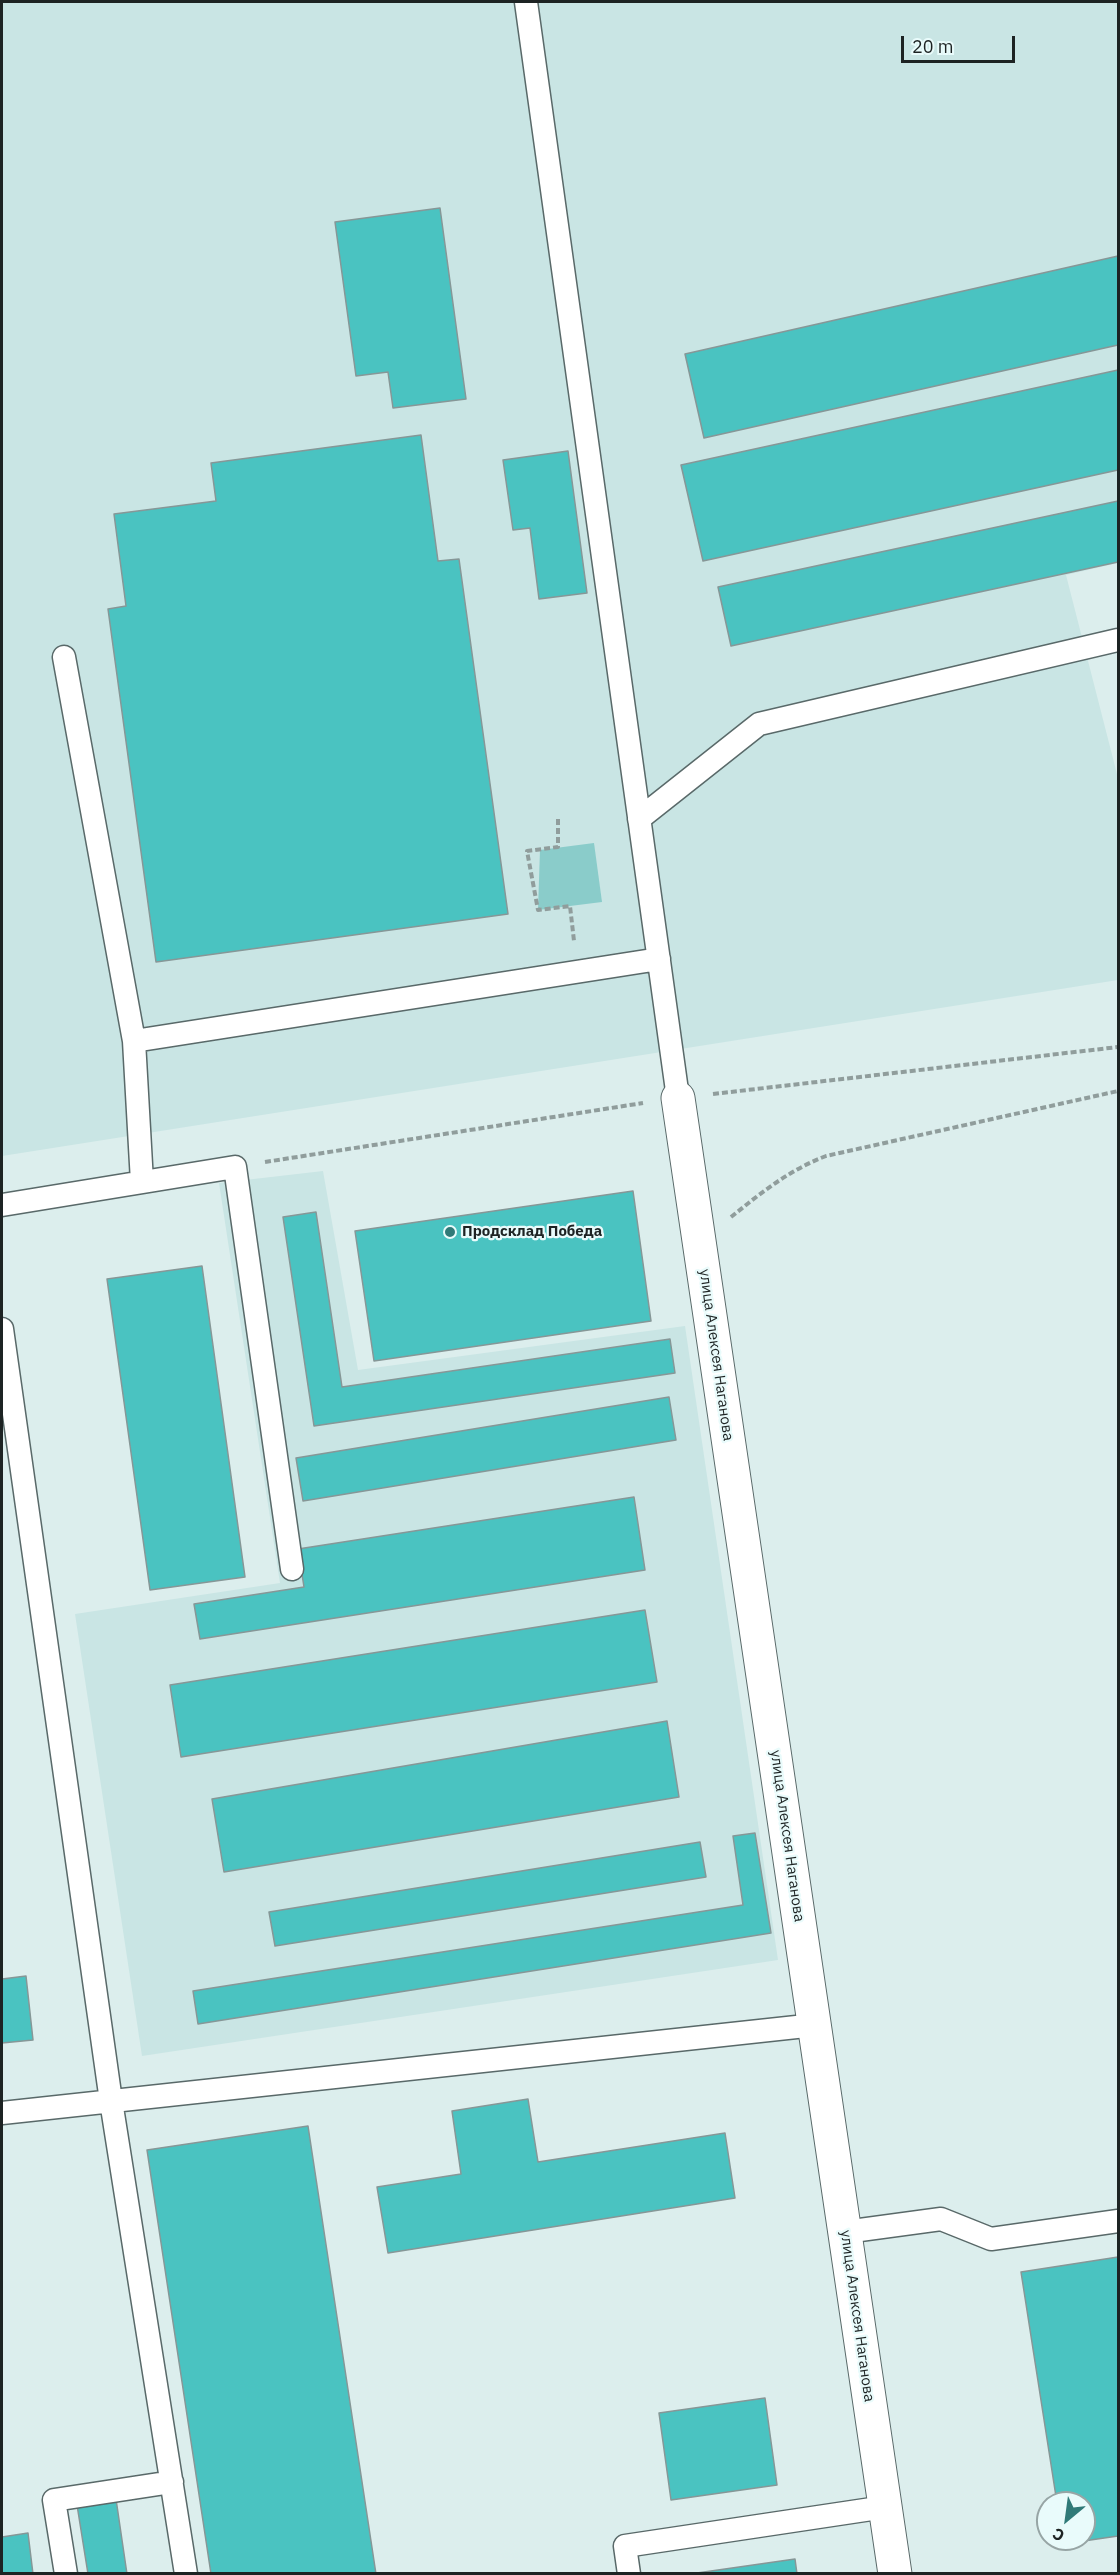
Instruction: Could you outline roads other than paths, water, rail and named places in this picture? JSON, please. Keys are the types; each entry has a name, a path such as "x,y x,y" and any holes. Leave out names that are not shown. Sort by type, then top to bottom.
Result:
{"street":[{"name":"улица Алексея Наганова","path":"678,1098 895,2574"}],"lane":[{"path":"526,2 678,1098"},
{"path":"639,819 759,724 1119,639"},
{"path":"64,657 134,1041 142,1182"},
{"path":"134,1041 659,959"},
{"path":"2,1205 235,1167 292,1569"},
{"path":"2,1329 111,2101 186,2574"},
{"path":"2,2113 815,2025"},
{"path":"845,2232 941,2219 991,2239 1119,2221"},
{"path":"66,2574 54,2500 172,2482"},
{"path":"629,2574 625,2547 885,2507"}],"place":[{"name":"Продсклад Победа","path":"450,1232"}]}
